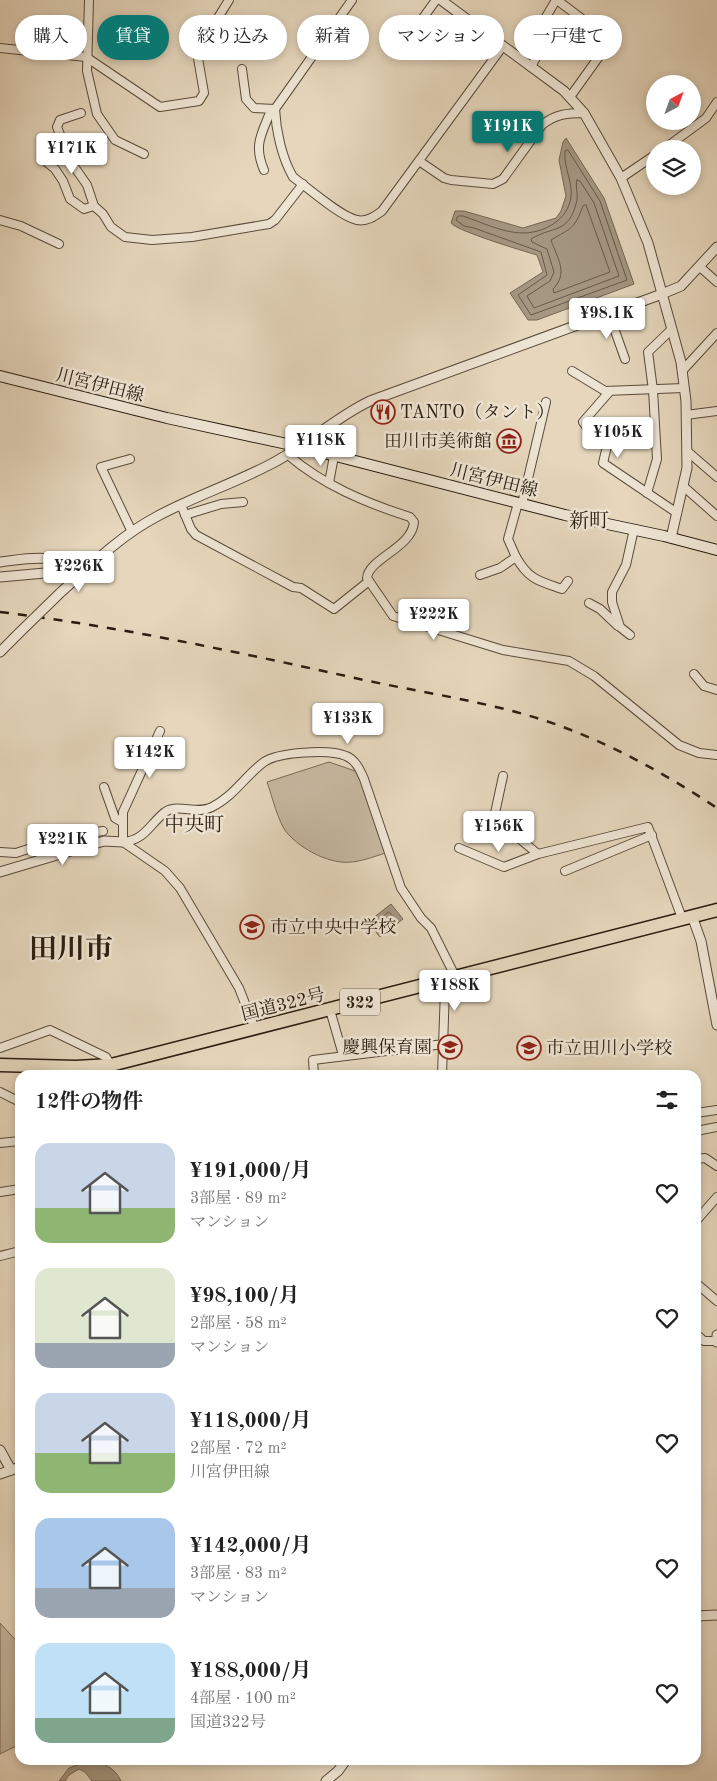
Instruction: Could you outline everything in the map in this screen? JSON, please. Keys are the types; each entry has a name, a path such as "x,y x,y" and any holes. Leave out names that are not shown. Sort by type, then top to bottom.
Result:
{"highway":[{"name":"国道322号","path":"0,1065 76,1068 111,1065 717,910"}],"main road":[{"name":"川宮伊田線","path":"0,376 167,418 301,447 520,503 717,550"}],"street":[{"path":"87,38 89,0"},
{"path":"87,58 156,106 199,101 204,93 194,36 198,32 211,29 229,0"},
{"path":"264,170 258,156 258,143 273,110 352,0"},
{"path":"425,15 436,0"},
{"path":"441,0 461,15"},
{"path":"531,67 542,46 546,17 556,0 606,37 608,44 570,97"},
{"path":"504,47 570,97 584,113 621,178 648,244 672,328 684,388 688,451 687,468 671,538"},
{"path":"0,48 15,50"},
{"path":"86,60 87,72 97,114 115,140 144,154"},
{"path":"273,110 288,168 293,177 347,216 358,220 366,220 382,211 493,60"},
{"path":"242,69 246,99 254,108 273,110"},
{"path":"676,140 706,118 717,102"},
{"path":"81,113 60,120 57,127 71,162 87,185 94,206 103,214 110,227 125,237 152,240 192,237 269,224 275,220 303,184"},
{"path":"419,161 444,178 493,184 502,179 542,125 550,118 568,113 584,113"},
{"path":"44,160 55,169 75,204 84,209 94,206"},
{"path":"621,178 646,161"},
{"path":"0,220 21,226 58,244"},
{"path":"0,652 60,593 132,532 156,516 288,455 348,412 370,401 682,286 717,247"},
{"path":"700,267 717,282"},
{"path":"609,314 626,359"},
{"path":"647,493 657,458 654,390 648,352 672,328"},
{"path":"682,372 717,333"},
{"path":"572,371 595,387 610,392 684,388"},
{"path":"610,392 583,422 588,430 607,446 603,463 677,512"},
{"path":"546,402 520,503 508,539 525,573 533,579 562,589 568,581"},
{"path":"686,415 717,411"},
{"path":"688,451 717,477"},
{"path":"288,455 304,469 351,496 410,517 414,522 413,529 392,554 371,566 367,572 369,581 393,616 503,650 568,661 594,676 680,745 699,753 717,756"},
{"path":"329,483 334,456"},
{"path":"130,459 100,467 132,532"},
{"path":"683,486 717,516"},
{"path":"185,515 221,504 243,502"},
{"path":"180,505 196,535 293,586 301,588 334,609 369,581"},
{"path":"620,627 612,602 612,592 626,565 634,529"},
{"path":"480,575 500,568 516,557"},
{"path":"0,562 50,559 68,562 82,574"},
{"path":"0,577 45,573 82,574"},
{"path":"589,603 600,609 630,635"},
{"path":"694,674 704,686 717,690"},
{"path":"123,842 123,812 160,732"},
{"path":"0,872 104,841 136,841 166,812 174,808 200,812 218,804 265,761 279,756 314,752 333,752 347,756 356,763 364,779 401,888 431,928 455,976 445,989 442,1070"},
{"path":"503,776 495,813 498,821 538,854"},
{"path":"104,787 115,818 122,822"},
{"path":"459,848 504,867 538,854 648,827 687,917 701,941 717,1025"},
{"path":"0,852 16,853 61,838 103,831"},
{"path":"565,871 652,834"},
{"path":"123,842 164,872 180,888 239,988 255,1029"},
{"path":"330,1010 343,1055"},
{"path":"0,1048 50,1030 106,1057 111,1065"},
{"path":"313,1070 312,1060 444,1044"},
{"path":"0,1092 15,1100"},
{"path":"701,1112 717,1110"},
{"path":"701,1130 717,1128"},
{"path":"0,1143 15,1142"},
{"path":"701,1158 705,1158 717,1166"},
{"path":"0,1192 15,1190"},
{"path":"701,1215 717,1197"},
{"path":"0,1256 15,1252"},
{"path":"701,1287 717,1301"},
{"path":"701,1338 704,1341 717,1341 717,1335"},
{"path":"0,1450 15,1467"},
{"path":"0,1474 15,1468"},
{"path":"701,1616 717,1615"},
{"path":"326,1781 342,1765"}],"shaded area":[{"path":"329,762 358,772 386,853 352,862 334,861 304,848 287,833 278,816 267,782"},
{"path":"0,1623 15,1640 15,1746 0,1754"}],"water":[{"path":"566,138 604,198 634,284 537,320 528,320 510,293 543,272 537,255 477,236 451,223 455,211 464,211 523,228 556,218 561,211 566,196 559,160 563,142"},
{"path":"391,904 403,919 380,937 368,922"},
{"path":"77,1765 105,1765 112,1769 121,1781 92,1781 85,1772 79,1769 69,1775 65,1781 59,1781 69,1768"}],"railway":[{"path":"0,612 87,624 174,640 516,712 569,729 595,740 670,778 717,808"}],"place":[{"name":"TANTO（タント）","path":"383,412"},
{"name":"田川市美術館","path":"509,441"},
{"name":"市立中央中学校","path":"252,927"},
{"name":"慶興保育園","path":"450,1047"},
{"name":"市立田川小学校","path":"529,1048"}],"district":[{"name":"新町","path":"589,520"},
{"name":"中央町","path":"194,824"},
{"name":"田川市","path":"71,948"}]}
